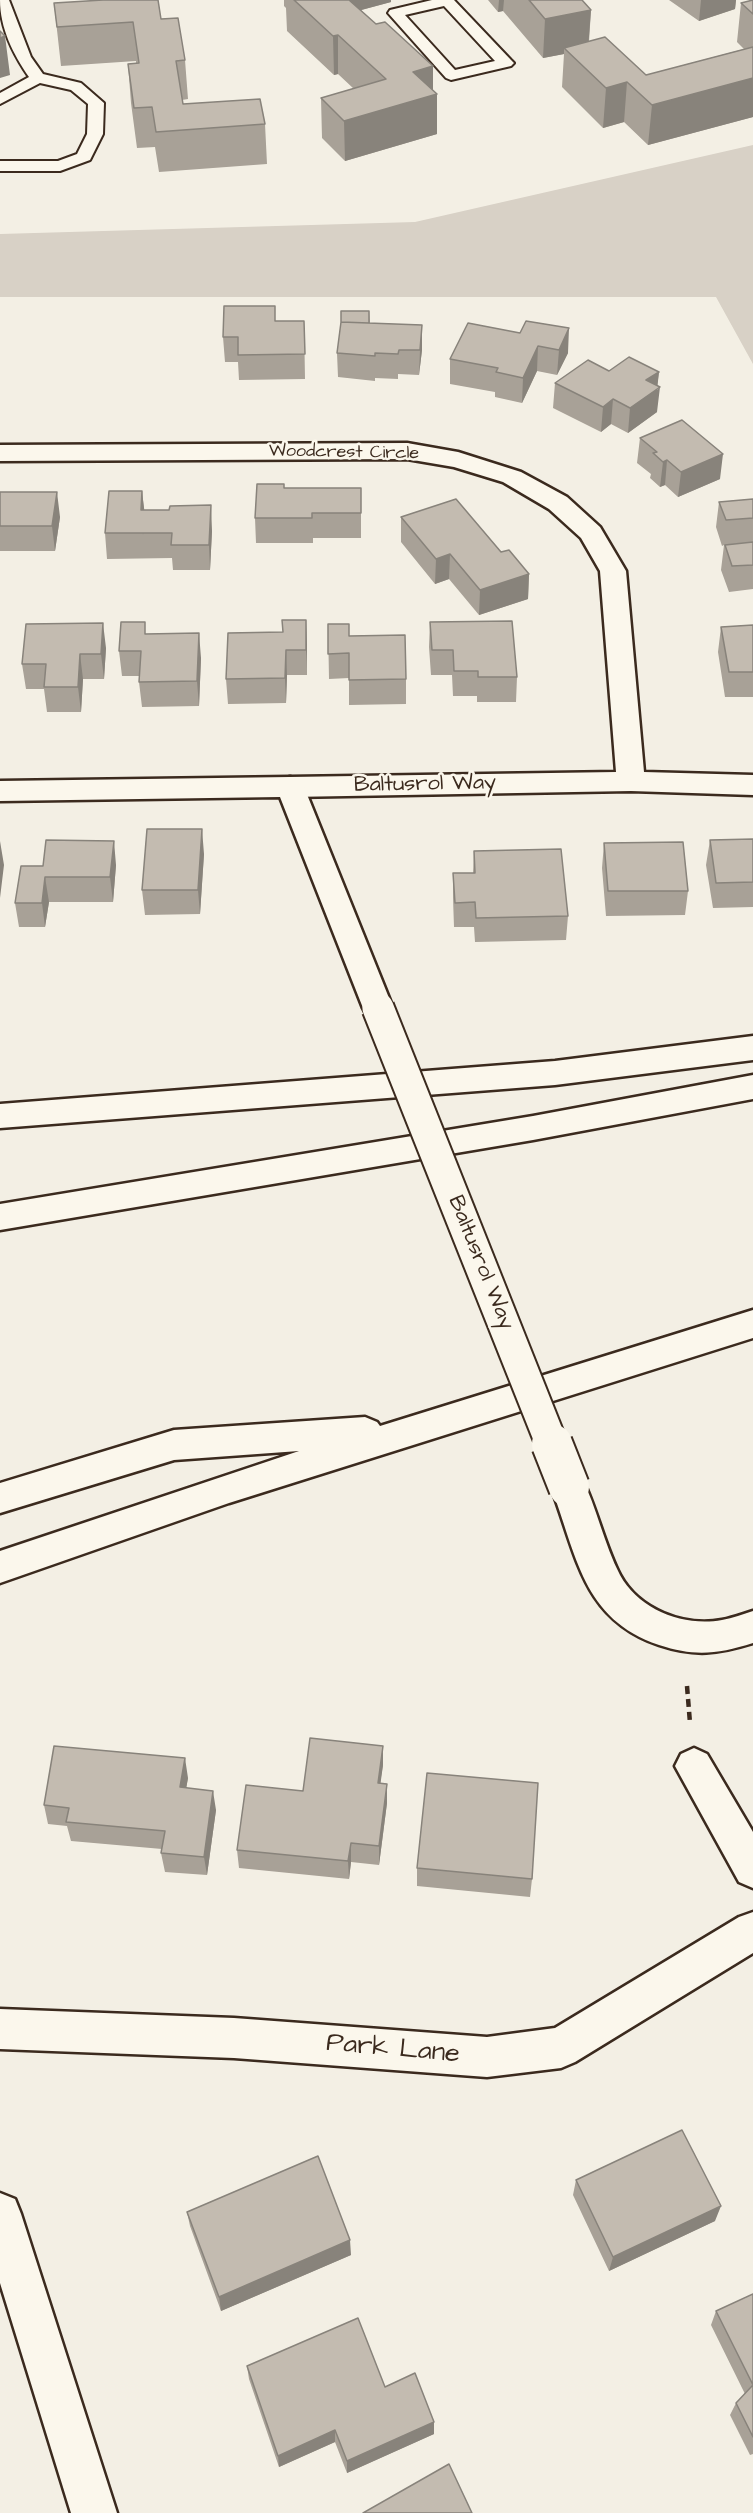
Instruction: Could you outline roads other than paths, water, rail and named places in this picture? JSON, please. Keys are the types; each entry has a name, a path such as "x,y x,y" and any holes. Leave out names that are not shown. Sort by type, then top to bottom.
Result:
{"main road":[{"name":"Woodcrest Circle","path":"0,453 407,451 459,460 512,477 558,503 591,533 613,572 631,781"},
{"name":"Baltusrol Way","path":"0,791 631,781 753,785"},
{"name":"Baltusrol Way","path":"290,787 608,1588 632,1614 656,1628 687,1637 720,1637 753,1627"},
{"path":"0,1116 555,1073 753,1048"},
{"path":"0,1217 521,1130 753,1087"},
{"path":"0,1566 229,1488 753,1324"},
{"path":"0,1498 174,1445 416,1428"},
{"path":"694,1766 753,1869"},
{"name":"Park Lane","path":"0,2029 234,2038 488,2057 561,2048 753,1931"},
{"path":"0,2214 94,2513"}],"lane":[{"path":"2,0 23,57 38,78"},
{"path":"447,1 506,63 451,75 395,13 417,3 447,1"},
{"path":"0,99 38,78 76,86 96,103 95,134 84,157 60,166 0,166"}]}
